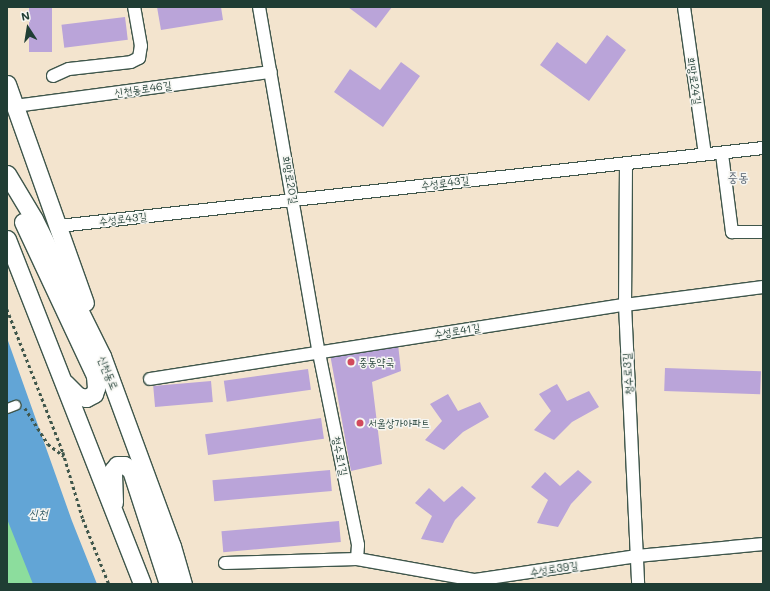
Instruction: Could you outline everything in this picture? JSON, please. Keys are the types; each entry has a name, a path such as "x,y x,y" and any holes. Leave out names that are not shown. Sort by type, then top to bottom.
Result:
{"main road":[{"path":"7,84 59,226 102,356"},
{"path":"7,122 12,118 15,106"},
{"name":"신천동로","path":"7,174 34,219 102,356 172,546 183,584"},
{"path":"7,184 92,370 96,388 94,394 86,398 78,396 63,382"},
{"path":"7,239 115,520 142,584"},
{"path":"115,520 113,470 117,465 124,465 131,470 168,584"}],"street":[{"path":"53,76 64,70 132,62 139,58 141,46 134,7"},
{"name":"희망로20길","path":"260,7 320,353"},
{"name":"희망로24길","path":"684,7 705,154"},
{"name":"신천동로46길","path":"15,106 271,72"},
{"name":"수성로43길","path":"59,226 705,154 722,154 763,148"},
{"path":"722,154 732,232 763,232"},
{"name":"청수로3길","path":"626,164 625,306 638,584"},
{"name":"수성로41길","path":"150,378 625,306 763,287"},
{"name":"청수로1길","path":"320,353 358,545 357,559"},
{"name":"수성로39길","path":"226,563 357,559 475,580 637,556 763,544"}],"path":[{"path":"7,309 64,457 83,519 109,584"},
{"path":"11,406 22,403 48,444 64,457"}],"green space":[{"path":"7,511 35,584 7,584"}],"water":[{"name":"신천","path":"7,338 72,521 97,584 33,584 7,519"}],"building":[{"path":"29,7 52,7 52,52 29,52"},
{"path":"157,7 221,7 223,20 161,30"},
{"path":"348,7 392,7 376,28"},
{"path":"125,17 128,40 64,48 61,25"},
{"path":"607,35 626,50 589,101 540,65 557,42 586,64"},
{"path":"401,62 420,76 383,127 334,92 350,69 380,90"},
{"name":"서울상가아파트","path":"398,344 401,371 372,382 382,464 351,471 330,354"},
{"path":"665,368 761,371 760,394 664,391"},
{"path":"308,369 311,390 227,402 224,381"},
{"path":"211,381 213,402 155,407 153,386"},
{"path":"557,384 567,401 589,391 599,407 572,422 554,440 534,430 551,411 539,394"},
{"path":"448,394 458,411 480,402 489,417 463,432 444,450 425,440 442,421 430,404"},
{"path":"321,418 324,439 208,455 205,434"},
{"path":"330,470 332,491 214,501 212,480"},
{"path":"578,470 592,482 571,504 558,527 537,523 548,500 531,487 545,472 560,486"},
{"path":"462,486 476,498 455,520 443,543 421,539 432,516 415,503 429,488 444,502"},
{"path":"339,521 341,542 223,552 221,531"}],"place":[{"name":"중동약국","path":"351,362"},
{"name":"서울상가아파트","path":"360,423"}],"district":[{"name":"중동","path":"738,177"}]}
